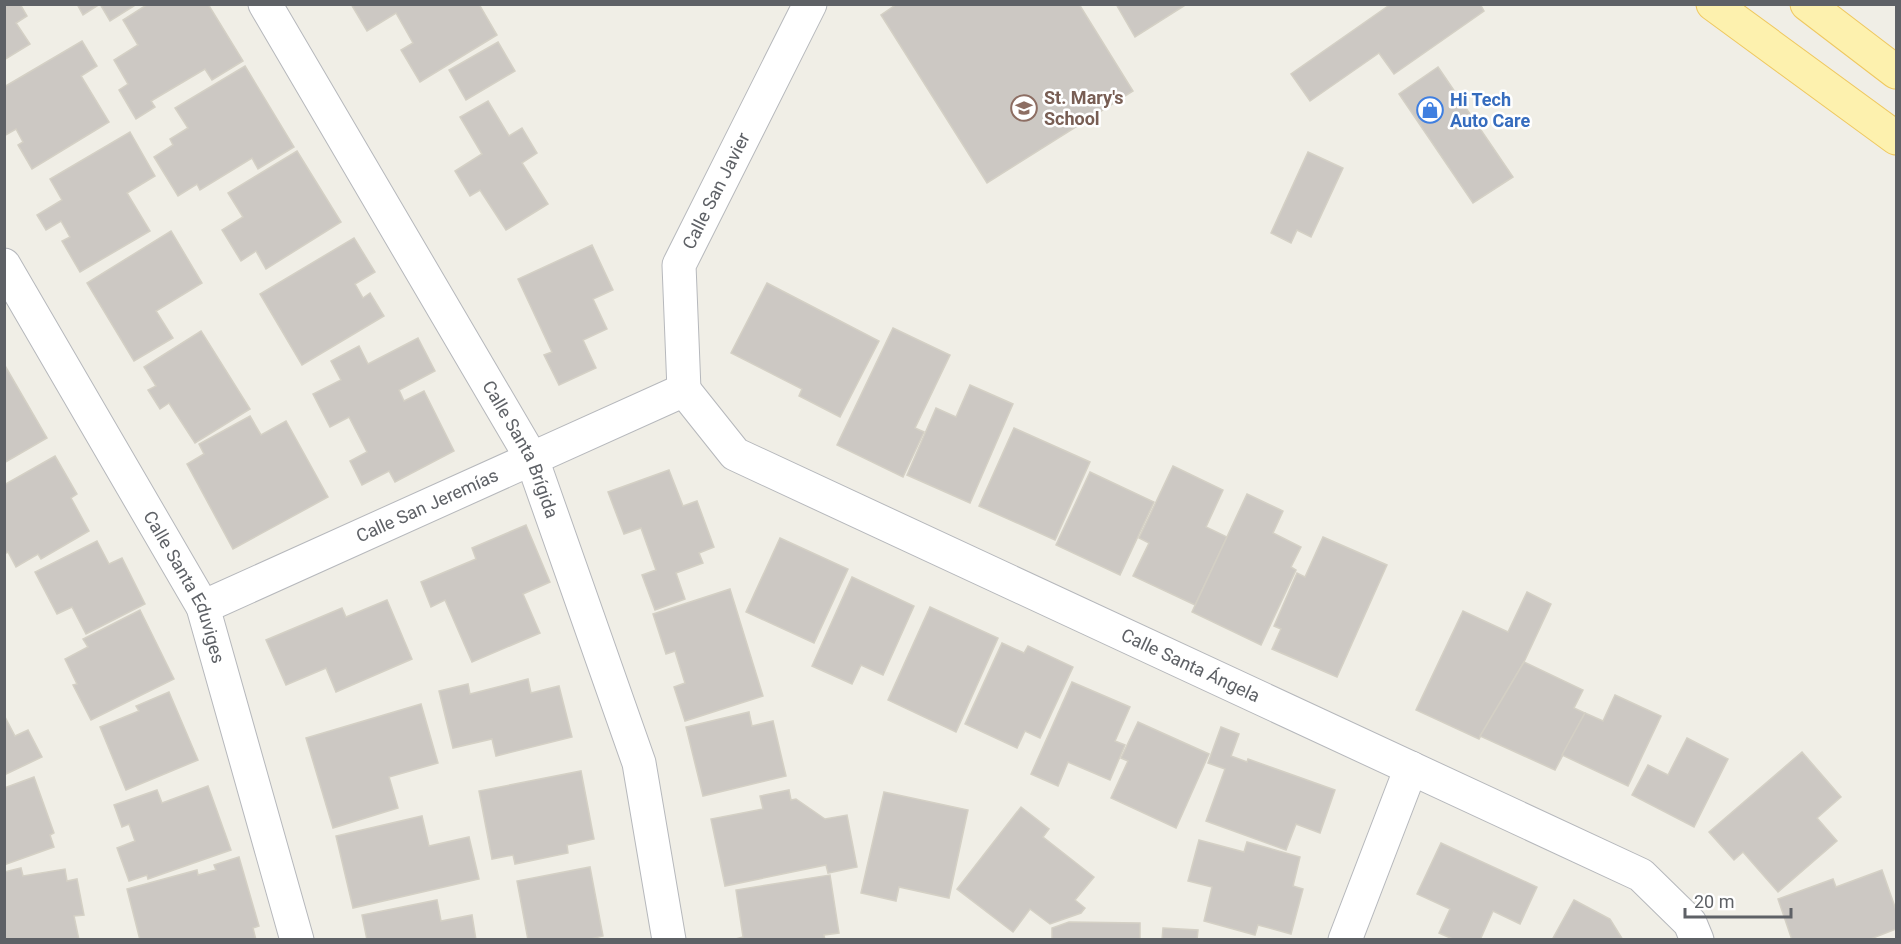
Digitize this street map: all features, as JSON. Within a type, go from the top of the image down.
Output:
[{"type":"main road","points":[[1713,4],[1896,138]]},
{"type":"main road","points":[[1807,4],[1896,72]]},
{"type":"street","name":"Calle Santa Brígida","points":[[265,4],[532,459],[639,763],[669,939]]},
{"type":"street","name":"Calle San Javier","points":[[684,390],[679,265],[810,4]]},
{"type":"street","name":"Calle Santa Eduviges","points":[[5,267],[202,608],[297,939]]},
{"type":"street","name":"Calle San Jeremías","points":[[202,608],[684,390]]},
{"type":"street","name":"Calle Santa Ángela","points":[[684,390],[735,454],[1641,875],[1690,923],[1697,939]]},
{"type":"street","points":[[1345,939],[1411,768]]},
{"type":"building","points":[[4,4],[20,4],[27,16],[16,23],[30,44],[4,60]]},
{"type":"building","points":[[77,4],[100,4],[83,15]]},
{"type":"building","points":[[100,4],[137,4],[110,21]]},
{"type":"building","points":[[148,4],[208,4],[243,61],[212,80],[205,69],[151,101],[155,107],[136,119],[119,90],[128,84],[114,60],[138,45],[123,20]]},
{"type":"building","points":[[351,4],[483,4],[480,6],[497,35],[420,82],[401,50],[413,43],[396,13],[367,31]]},
{"type":"building","points":[[897,4],[1079,4],[1133,91],[987,183],[881,15]]},
{"type":"building","points":[[1116,4],[1187,4],[1135,37]]},
{"type":"building","points":[[1391,4],[1480,4],[1484,11],[1394,74],[1379,53],[1310,101],[1291,74]]},
{"type":"building","points":[[82,41],[97,66],[81,76],[109,122],[32,169],[18,145],[23,142],[16,129],[4,136],[4,87]]},
{"type":"building","points":[[498,42],[515,71],[466,100],[449,70]]},
{"type":"building","points":[[245,66],[294,147],[258,169],[252,158],[200,190],[197,184],[178,196],[154,157],[173,145],[170,139],[188,128],[175,108]]},
{"type":"building","points":[[1438,67],[1513,177],[1473,203],[1399,94]]},
{"type":"building","points":[[488,101],[509,136],[522,128],[537,153],[522,163],[548,204],[506,230],[480,190],[470,196],[455,171],[482,154],[460,117]]},
{"type":"building","points":[[130,132],[155,176],[127,193],[150,231],[80,272],[62,241],[70,237],[61,221],[46,230],[37,215],[62,200],[50,179]]},
{"type":"building","points":[[297,151],[341,222],[266,269],[256,251],[241,261],[222,230],[243,217],[228,193]]},
{"type":"building","points":[[1308,152],[1343,168],[1311,237],[1297,230],[1291,243],[1271,233]]},
{"type":"building","points":[[171,231],[202,283],[156,311],[173,338],[134,361],[87,283]]},
{"type":"building","points":[[354,238],[375,272],[355,284],[363,298],[370,293],[384,316],[302,365],[260,294]]},
{"type":"building","points":[[592,245],[613,290],[593,299],[607,329],[583,340],[596,368],[559,385],[544,355],[552,352],[518,279]]},
{"type":"building","points":[[767,283],[879,341],[840,417],[799,396],[802,389],[731,353]]},
{"type":"building","points":[[893,328],[950,355],[915,428],[924,432],[903,477],[837,445]]},
{"type":"building","points":[[201,331],[250,409],[195,443],[169,403],[160,409],[148,390],[156,386],[144,367]]},
{"type":"building","points":[[418,338],[435,371],[399,390],[404,401],[424,391],[454,451],[395,482],[389,471],[362,485],[350,461],[367,452],[349,417],[330,427],[313,394],[341,380],[331,361],[359,346],[368,364]]},
{"type":"building","points":[[4,364],[47,438],[4,463]]},
{"type":"building","points":[[970,385],[1013,404],[970,503],[907,475],[936,408],[956,417]]},
{"type":"building","points":[[250,416],[261,435],[286,421],[328,497],[233,549],[187,464],[204,454],[199,444]]},
{"type":"building","points":[[1014,428],[1090,462],[1055,540],[979,506]]},
{"type":"building","points":[[55,456],[77,494],[71,498],[89,531],[41,559],[38,554],[16,567],[8,552],[4,554],[4,485]]},
{"type":"building","points":[[1173,466],[1223,490],[1206,527],[1227,537],[1195,605],[1133,576],[1149,543],[1139,538]]},
{"type":"building","points":[[669,470],[683,506],[697,501],[714,547],[699,553],[703,563],[676,573],[685,599],[655,610],[642,575],[656,570],[641,528],[624,534],[608,492]]},
{"type":"building","points":[[1090,472],[1154,502],[1120,575],[1056,545]]},
{"type":"building","points":[[1247,494],[1283,511],[1273,533],[1301,547],[1291,567],[1296,570],[1261,645],[1192,612]]},
{"type":"building","points":[[526,525],[550,582],[523,594],[540,633],[472,662],[445,600],[431,607],[421,582],[476,559],[472,548]]},
{"type":"building","points":[[1323,537],[1387,565],[1337,677],[1272,649],[1281,629],[1274,626],[1297,573],[1305,577]]},
{"type":"building","points":[[780,538],[848,569],[814,643],[746,612]]},
{"type":"building","points":[[97,541],[109,564],[122,558],[145,604],[86,634],[72,607],[57,614],[35,572]]},
{"type":"building","points":[[852,577],[914,606],[883,675],[861,665],[852,684],[812,666]]},
{"type":"building","points":[[730,589],[763,696],[685,721],[674,687],[685,683],[675,651],[666,654],[653,614]]},
{"type":"building","points":[[1527,592],[1551,604],[1524,662],[1479,739],[1416,710],[1463,611],[1508,632]]},
{"type":"building","points":[[387,600],[412,659],[336,692],[326,668],[286,685],[266,640],[342,608],[346,617]]},
{"type":"building","points":[[930,607],[998,638],[956,732],[888,700]]},
{"type":"building","points":[[140,610],[174,679],[91,720],[73,685],[77,684],[65,659],[88,647],[83,639]]},
{"type":"building","points":[[1002,643],[1024,653],[1028,646],[1073,667],[1040,738],[1025,731],[1017,748],[965,724]]},
{"type":"building","points":[[1524,662],[1583,690],[1574,708],[1585,713],[1555,770],[1480,736]]},
{"type":"building","points":[[528,679],[531,693],[559,686],[572,737],[496,756],[492,739],[453,748],[439,691],[468,684],[470,694]]},
{"type":"building","points":[[1072,682],[1130,707],[1115,741],[1125,745],[1110,780],[1068,762],[1058,786],[1031,774]]},
{"type":"building","points":[[169,692],[198,760],[126,790],[100,727],[139,711],[136,706]]},
{"type":"building","points":[[1615,695],[1661,716],[1628,786],[1562,755],[1585,713],[1603,721]]},
{"type":"building","points":[[421,704],[438,763],[389,777],[398,808],[333,828],[306,738]]},
{"type":"building","points":[[749,712],[752,726],[773,721],[786,776],[703,796],[686,727]]},
{"type":"building","points":[[4,715],[15,736],[28,730],[42,757],[4,775]]},
{"type":"building","points":[[1138,722],[1209,754],[1176,828],[1111,798],[1128,761],[1121,758]]},
{"type":"building","points":[[1221,727],[1239,734],[1231,756],[1247,762],[1248,759],[1335,790],[1320,833],[1296,824],[1286,850],[1206,821],[1225,769],[1208,763]]},
{"type":"building","points":[[1687,738],[1728,759],[1694,827],[1632,795],[1648,765],[1668,775]]},
{"type":"building","points":[[1802,752],[1841,797],[1817,818],[1837,841],[1778,892],[1743,852],[1734,860],[1709,832]]},
{"type":"building","points":[[581,771],[594,839],[567,845],[568,853],[515,864],[513,855],[492,859],[479,791]]},
{"type":"building","points":[[34,777],[54,833],[50,835],[54,847],[4,865],[4,788]]},
{"type":"building","points":[[208,786],[231,850],[148,879],[147,875],[129,881],[117,848],[135,841],[129,824],[122,827],[114,805],[157,790],[162,803]]},
{"type":"building","points":[[789,790],[791,800],[796,799],[825,819],[847,815],[857,867],[828,873],[826,865],[725,886],[711,819],[763,809],[760,796]]},
{"type":"building","points":[[884,792],[968,810],[949,898],[899,887],[896,901],[861,893]]},
{"type":"building","points":[[1021,807],[1049,829],[1043,837],[1094,877],[1075,900],[1085,908],[1081,913],[1050,924],[1030,909],[1013,932],[957,889]]},
{"type":"building","points":[[422,816],[429,846],[469,837],[479,879],[353,908],[336,836]]},
{"type":"building","points":[[1199,840],[1244,852],[1247,842],[1300,857],[1293,886],[1303,889],[1291,934],[1258,925],[1255,935],[1204,921],[1212,887],[1188,881]]},
{"type":"building","points":[[1441,843],[1537,887],[1520,924],[1493,911],[1480,940],[1455,940],[1439,933],[1450,909],[1417,894]]},
{"type":"building","points":[[239,857],[259,926],[253,928],[256,940],[140,940],[127,889],[197,870],[198,875],[216,870],[214,865]]},
{"type":"building","points":[[590,867],[603,936],[586,940],[528,940],[517,881]]},
{"type":"building","points":[[21,868],[23,876],[65,869],[67,881],[77,879],[84,915],[74,916],[79,940],[4,940],[4,872]]},
{"type":"building","points":[[1882,870],[1896,910],[1896,929],[1868,940],[1792,940],[1778,899],[1833,879],[1836,887]]},
{"type":"building","points":[[830,875],[839,933],[824,935],[825,940],[732,940],[743,937],[736,890]]},
{"type":"building","points":[[437,900],[441,921],[472,915],[476,940],[367,940],[362,915]]},
{"type":"building","points":[[1574,900],[1610,919],[1623,940],[1552,940]]},
{"type":"building","points":[[1069,922],[1140,923],[1140,940],[1052,940],[1052,928]]},
{"type":"building","points":[[1163,928],[1198,930],[1197,940],[1162,940]]},
{"type":"place","name":"St. Mary's School","points":[[1024,108]]},
{"type":"place","name":"Hi Tech Auto Care","points":[[1430,110]]}]
